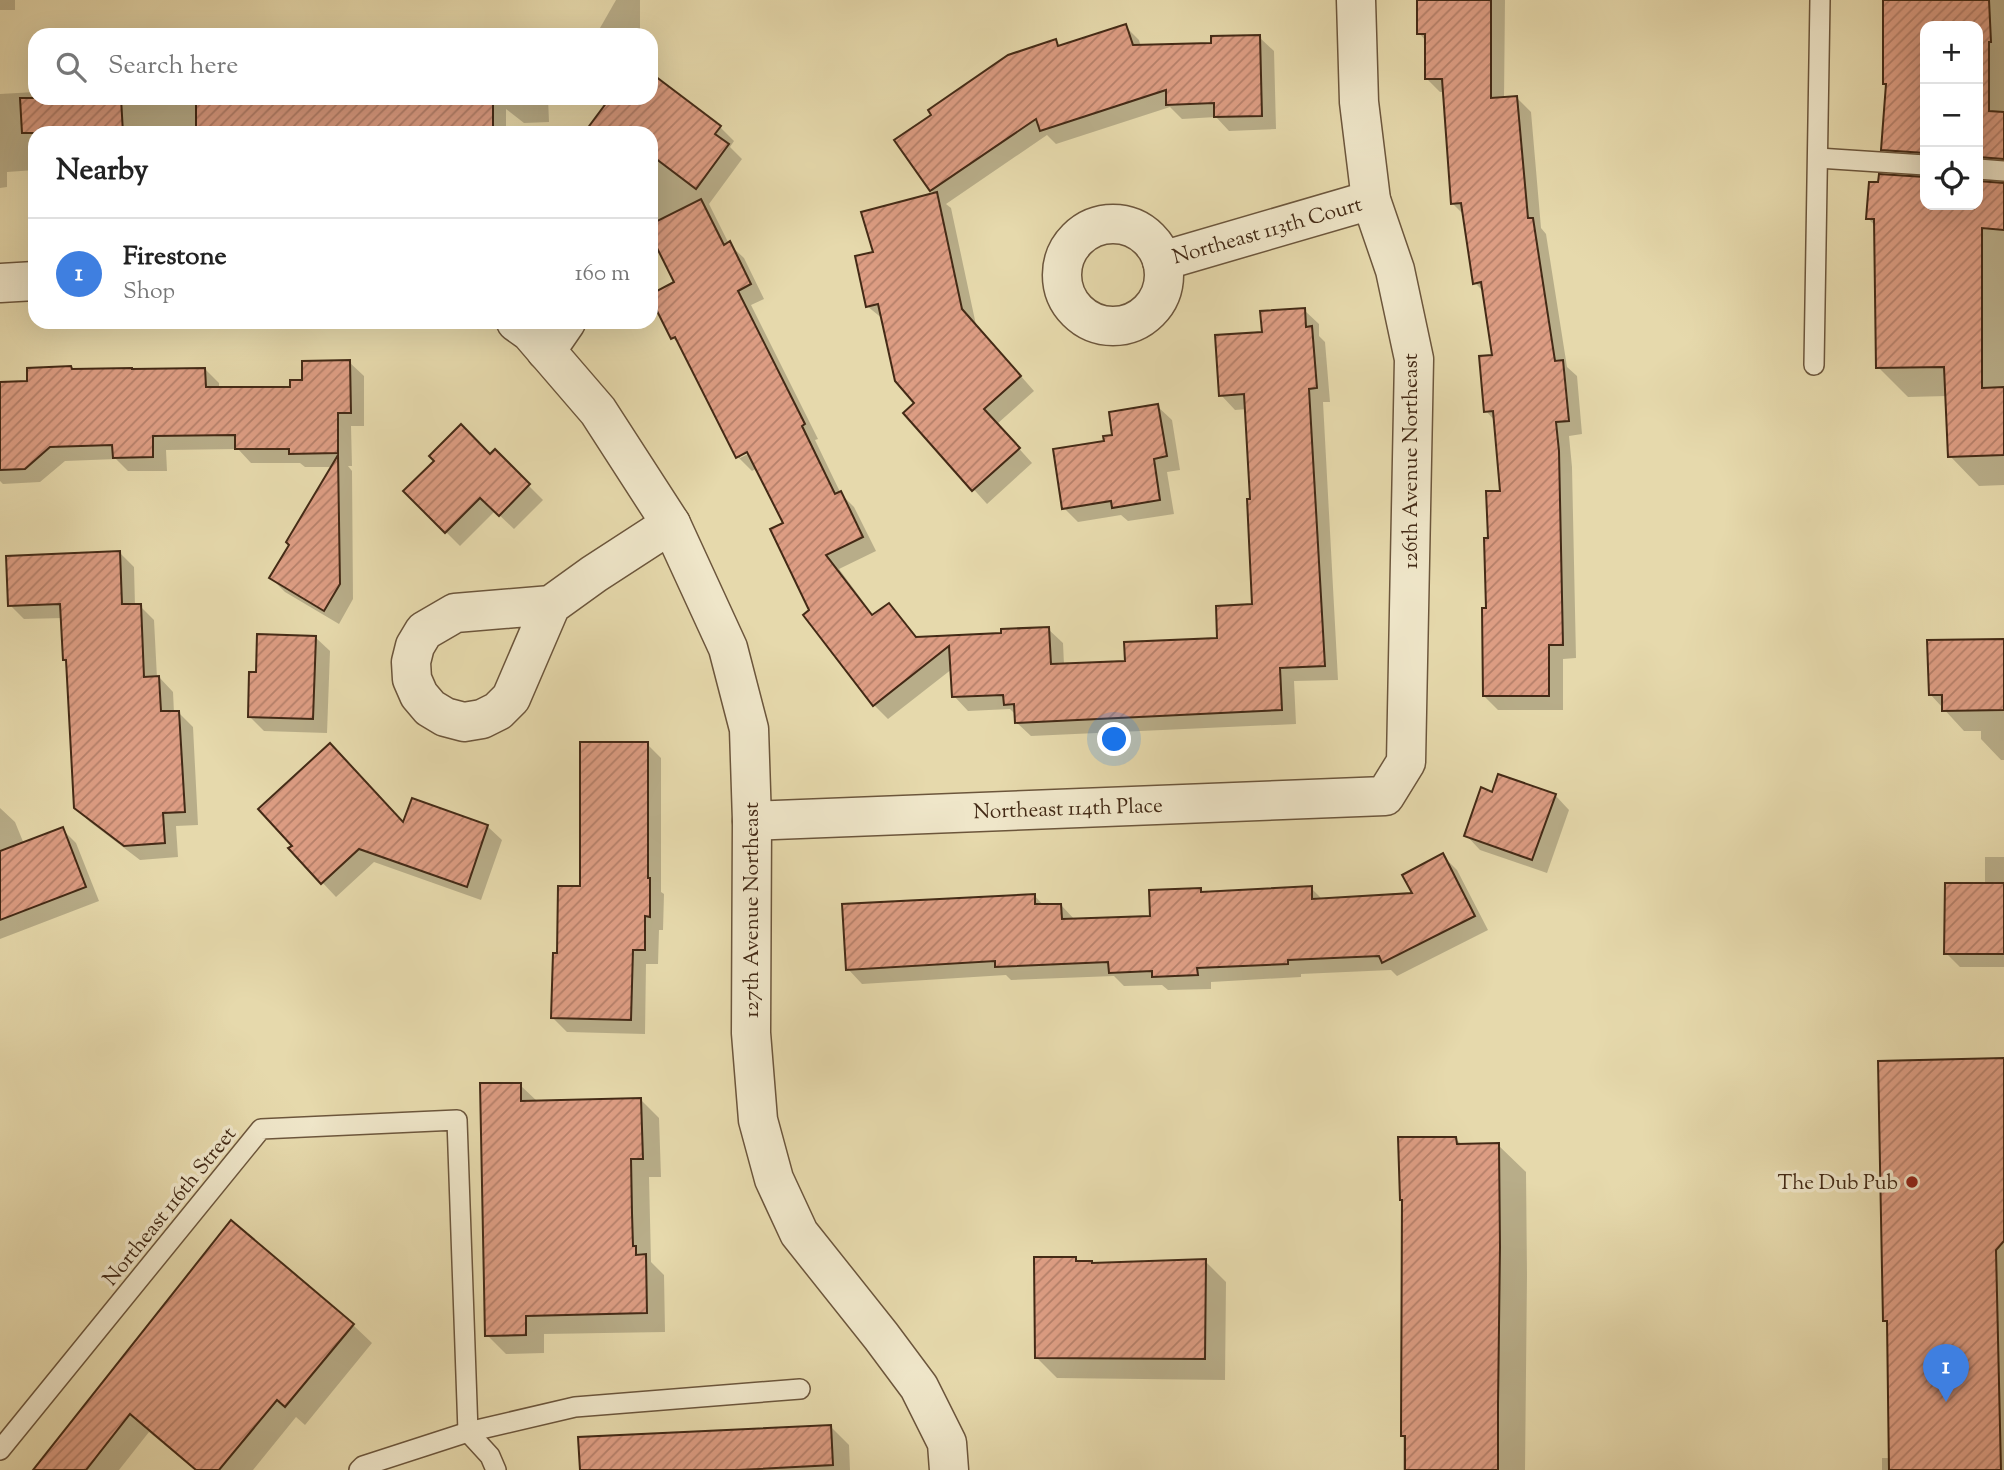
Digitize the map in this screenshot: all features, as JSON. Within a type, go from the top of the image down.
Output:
[{"type":"street","name":"126th Avenue Northeast","points":[[1356,0],[1359,102],[1371,200],[1395,270],[1414,359],[1406,762],[1385,796]]},
{"type":"street","name":"Northeast 113th Court","points":[[1162,261],[1371,200]]},
{"type":"street","points":[[0,283],[28,281]]},
{"type":"street","name":"127th Avenue Northeast","points":[[539,332],[598,411],[671,524],[728,648],[749,729],[752,821],[751,1033],[758,1120],[774,1180],[799,1233],[919,1387],[947,1443],[949,1470]]},
{"type":"street","points":[[551,606],[594,574],[671,524]]},
{"type":"street","name":"Northeast 114th Place","points":[[752,821],[1385,796]]},
{"type":"lane","points":[[1814,365],[1820,0]]},
{"type":"lane","points":[[1818,158],[1920,165]]},
{"type":"lane","points":[[1983,169],[2004,171]]},
{"type":"lane","name":"Northeast 116th Street","points":[[0,1450],[261,1129],[457,1120],[468,1432]]},
{"type":"lane","points":[[359,1470],[363,1466],[468,1432],[575,1407],[800,1389]]},
{"type":"lane","points":[[468,1432],[490,1456],[496,1470]]},
{"type":"building","points":[[1417,0],[1491,0],[1491,98],[1517,96],[1528,218],[1533,218],[1555,361],[1563,360],[1569,421],[1556,422],[1563,645],[1549,645],[1549,696],[1483,696],[1482,608],[1486,608],[1484,538],[1488,538],[1486,491],[1500,491],[1493,411],[1484,412],[1479,356],[1492,355],[1481,282],[1473,284],[1461,203],[1451,204],[1442,79],[1425,79],[1425,34],[1417,34]]},
{"type":"building","points":[[1883,0],[1989,0],[1989,111],[2004,112],[2004,159],[1983,157],[1983,21],[1920,21],[1920,153],[1881,150],[1886,84],[1883,84]]},
{"type":"building","points":[[1126,24],[1133,45],[1211,43],[1211,36],[1260,35],[1262,116],[1214,117],[1214,103],[1166,105],[1166,90],[1040,131],[1036,119],[930,191],[894,140],[931,115],[928,110],[1008,55],[1056,39],[1058,46]]},
{"type":"building","points":[[658,78],[721,126],[715,134],[729,144],[696,189],[658,160],[658,126],[589,126],[605,105],[658,105]]},
{"type":"building","points":[[20,98],[28,98],[28,105],[121,105],[123,126],[28,126],[28,133],[22,133]]},
{"type":"building","points":[[196,105],[493,105],[493,126],[196,126]]},
{"type":"building","points":[[1879,174],[1920,177],[1920,210],[1983,210],[1983,181],[2004,183],[2004,230],[1982,228],[1982,388],[2004,387],[2004,455],[1948,457],[1944,367],[1876,368],[1874,219],[1866,219],[1869,182],[1878,182]]},
{"type":"building","points":[[937,192],[962,309],[1021,376],[984,409],[1020,448],[972,491],[903,413],[914,403],[895,381],[878,304],[866,307],[855,256],[873,252],[861,212]]},
{"type":"building","points":[[701,199],[724,245],[730,241],[751,284],[738,291],[805,424],[802,426],[835,494],[841,491],[863,537],[826,555],[872,615],[889,603],[916,637],[1001,633],[1001,629],[1049,627],[1051,664],[1125,661],[1124,642],[1217,638],[1216,606],[1252,604],[1244,394],[1219,396],[1215,335],[1262,332],[1260,311],[1305,308],[1306,327],[1312,326],[1317,388],[1309,389],[1325,666],[1280,668],[1282,710],[1015,723],[1014,704],[1004,705],[1003,695],[952,697],[949,646],[873,706],[803,615],[809,610],[770,529],[783,523],[747,452],[736,458],[675,337],[671,339],[658,313],[658,290],[674,282],[658,250],[658,220]]},
{"type":"building","points":[[350,360],[351,413],[338,413],[338,453],[289,454],[289,449],[235,449],[235,435],[153,436],[153,457],[113,458],[112,445],[50,447],[25,469],[0,470],[0,382],[27,381],[27,368],[205,368],[206,387],[290,387],[290,380],[302,380],[302,361]]},
{"type":"building","points":[[1158,404],[1167,456],[1154,459],[1160,500],[1112,508],[1111,501],[1062,509],[1053,449],[1104,441],[1103,436],[1112,435],[1109,412]]},
{"type":"building","points":[[461,424],[490,454],[495,449],[530,484],[499,516],[480,498],[445,533],[403,491],[434,461],[429,456]]},
{"type":"building","points":[[338,455],[340,584],[324,611],[269,578],[289,545],[286,542]]},
{"type":"building","points":[[120,551],[122,604],[141,604],[144,677],[159,676],[161,711],[179,711],[185,812],[163,813],[165,843],[124,846],[74,808],[66,660],[63,660],[60,604],[8,606],[6,556]]},
{"type":"building","points":[[257,634],[316,636],[313,719],[248,717],[249,672],[256,672]]},
{"type":"building","points":[[2004,639],[2004,710],[1942,711],[1942,695],[1929,695],[1927,640]]},
{"type":"building","points":[[580,742],[648,742],[650,917],[645,916],[645,950],[633,950],[631,1020],[551,1018],[553,953],[557,953],[558,886],[580,886]]},
{"type":"building","points":[[330,743],[403,822],[412,798],[488,825],[467,887],[359,849],[321,884],[288,848],[292,846],[258,809]]},
{"type":"building","points":[[1498,774],[1556,794],[1532,860],[1464,836],[1481,787],[1492,792]]},
{"type":"building","points":[[63,827],[86,887],[0,920],[0,851]]},
{"type":"building","points":[[1443,853],[1475,916],[1382,963],[1379,956],[1288,960],[1288,964],[1197,968],[1198,975],[1152,977],[1152,971],[1109,973],[1108,962],[995,967],[995,961],[846,970],[842,904],[1035,894],[1035,904],[1061,904],[1062,919],[1150,916],[1149,890],[1201,888],[1201,892],[1312,886],[1312,899],[1412,893],[1402,875]]},
{"type":"building","points":[[1945,883],[2004,883],[2004,954],[1944,954]]},
{"type":"building","points":[[2004,1058],[2004,1241],[1996,1250],[2001,1470],[1889,1470],[1878,1061]]},
{"type":"building","points":[[480,1083],[521,1083],[521,1101],[641,1098],[643,1159],[631,1159],[632,1213],[633,1246],[636,1246],[636,1255],[646,1254],[647,1313],[526,1316],[526,1335],[485,1336]]},
{"type":"building","points":[[1398,1137],[1456,1137],[1457,1144],[1499,1143],[1498,1470],[1405,1470],[1405,1436],[1401,1436],[1402,1200]]},
{"type":"building","points":[[231,1220],[354,1324],[285,1407],[277,1400],[219,1470],[196,1470],[130,1414],[86,1470],[33,1470]]},
{"type":"building","points":[[1034,1257],[1076,1257],[1076,1261],[1092,1263],[1206,1259],[1205,1359],[1035,1358]]},
{"type":"building","points":[[831,1425],[833,1465],[738,1470],[580,1470],[578,1437]]},
{"type":"place","name":"The Dub Pub","points":[[1912,1182]]},
{"type":"place","name":"Firestone","points":[[1946,1402]]}]
